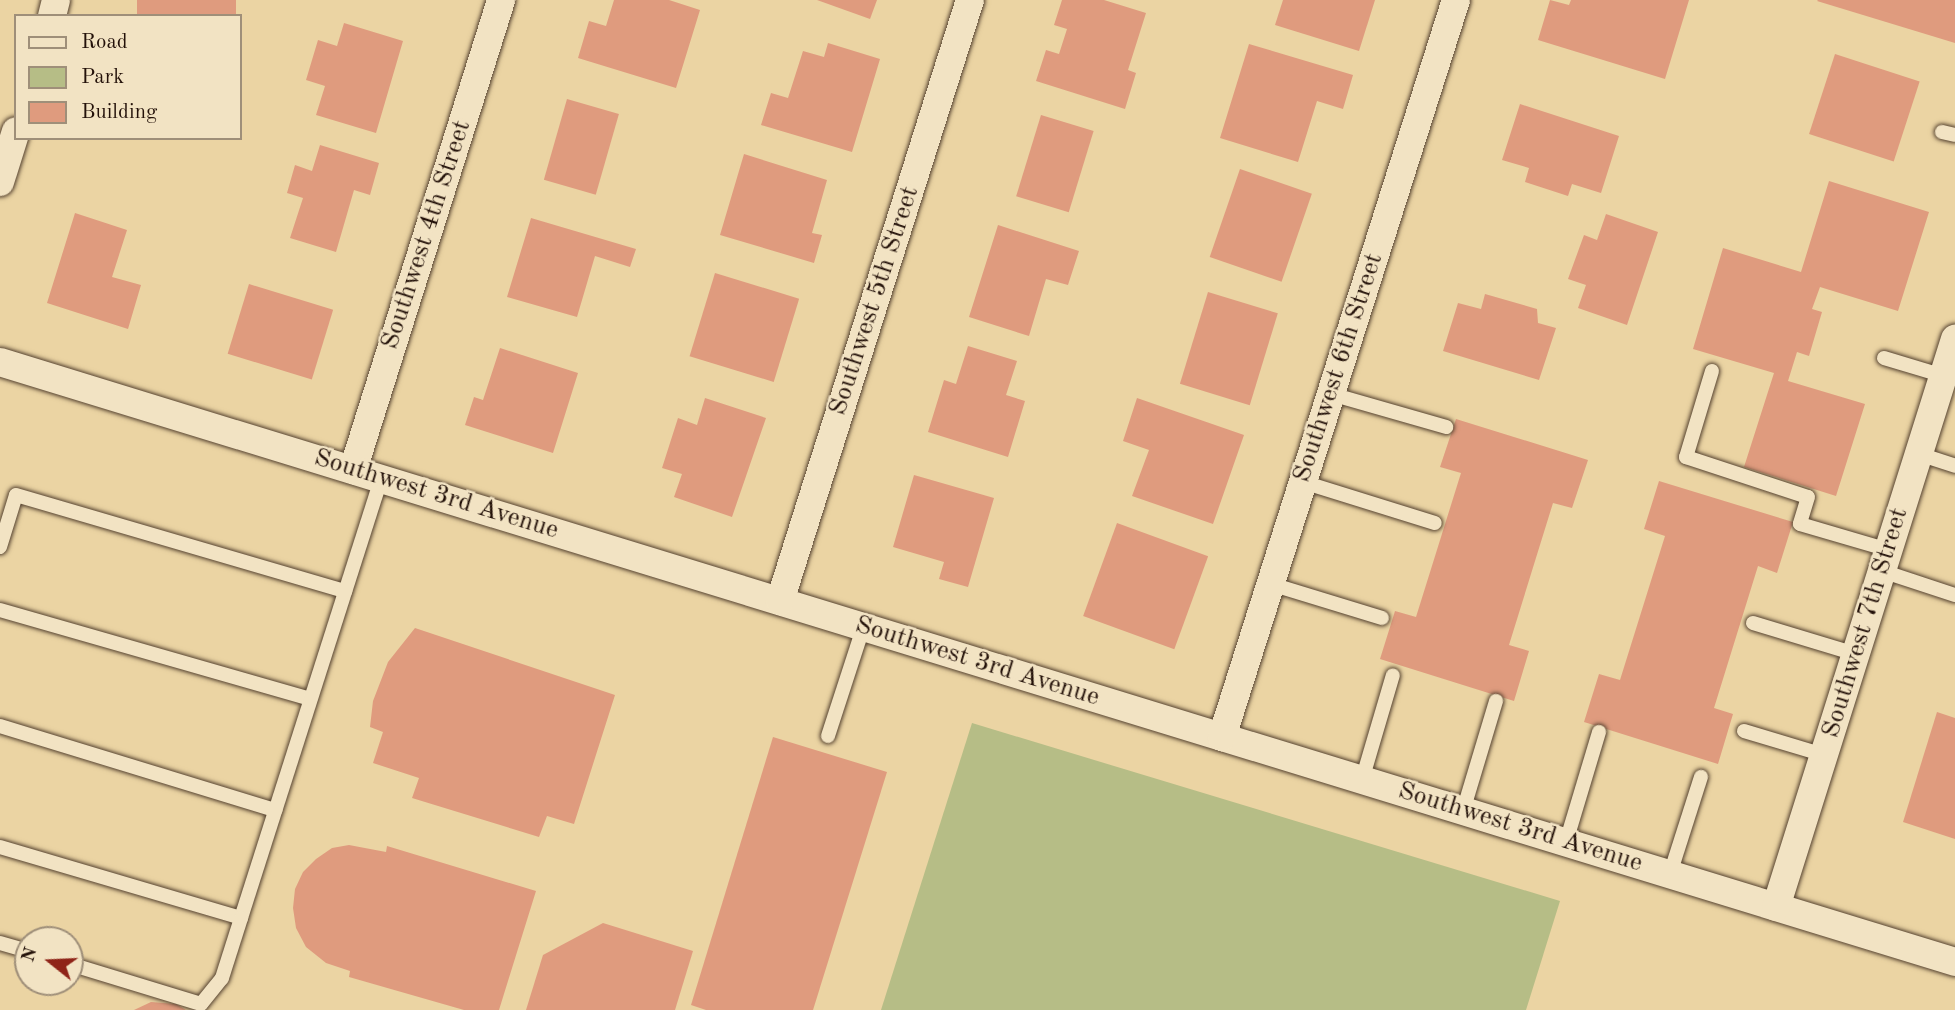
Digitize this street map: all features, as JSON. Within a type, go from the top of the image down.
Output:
[{"type":"street","name":"Southwest 4th Street","points":[[353,470],[501,0]]},
{"type":"street","name":"Southwest 5th Street","points":[[780,601],[970,0]]},
{"type":"street","name":"Southwest 6th Street","points":[[1222,737],[1457,0]]},
{"type":"street","points":[[0,182],[14,137]]},
{"type":"street","name":"Southwest 7th Street","points":[[1776,907],[1955,339]]},
{"type":"street","name":"Southwest 3rd Avenue","points":[[0,362],[1955,962]]},
{"type":"lane","points":[[1884,358],[1944,376]]},
{"type":"lane","points":[[1712,372],[1686,457],[1808,497],[1800,524],[1955,595]]},
{"type":"lane","points":[[1331,394],[1446,427]]},
{"type":"lane","points":[[1919,454],[1955,467]]},
{"type":"lane","points":[[84,968],[201,1004],[222,978],[381,478]]},
{"type":"lane","points":[[1303,482],[1436,523]]},
{"type":"lane","points":[[0,547],[16,495],[345,591]]},
{"type":"lane","points":[[1271,584],[1382,618]]},
{"type":"lane","points":[[0,610],[310,699]]},
{"type":"lane","points":[[1753,623],[1856,654]]},
{"type":"lane","points":[[828,736],[863,628]]},
{"type":"lane","points":[[1362,780],[1393,675]]},
{"type":"lane","points":[[1463,811],[1496,701]]},
{"type":"lane","points":[[0,726],[275,810]]},
{"type":"lane","points":[[1744,731],[1824,755]]},
{"type":"lane","points":[[1566,842],[1600,732]]},
{"type":"lane","points":[[1670,874],[1701,777]]},
{"type":"lane","points":[[0,847],[241,918]]},
{"type":"green space","points":[[972,723],[1560,901],[1526,1010],[881,1010]]},
{"type":"building","points":[[137,0],[236,0],[236,14],[137,14]]},
{"type":"building","points":[[614,0],[669,0],[700,10],[676,88],[578,58],[589,21],[606,26]]},
{"type":"building","points":[[817,0],[877,0],[870,19]]},
{"type":"building","points":[[1062,0],[1104,0],[1146,13],[1128,70],[1136,73],[1125,109],[1036,81],[1046,50],[1059,54],[1067,29],[1054,25]]},
{"type":"building","points":[[1283,0],[1375,0],[1359,51],[1275,25]]},
{"type":"building","points":[[1550,0],[1569,5],[1571,0],[1689,0],[1665,79],[1538,40]]},
{"type":"building","points":[[1955,0],[1955,43],[1817,1]]},
{"type":"building","points":[[344,23],[403,41],[376,133],[316,115],[325,86],[306,80],[318,40],[337,46]]},
{"type":"building","points":[[828,43],[880,59],[852,152],[761,125],[771,93],[788,98],[803,51],[824,57]]},
{"type":"building","points":[[1249,44],[1353,75],[1343,109],[1317,101],[1298,162],[1220,138]]},
{"type":"building","points":[[1835,54],[1920,82],[1894,161],[1809,134]]},
{"type":"building","points":[[567,99],[619,114],[596,195],[544,180]]},
{"type":"building","points":[[1520,104],[1619,136],[1601,193],[1572,184],[1568,196],[1525,182],[1529,168],[1502,160]]},
{"type":"building","points":[[1041,115],[1094,131],[1069,212],[1016,196]]},
{"type":"building","points":[[320,145],[379,163],[370,195],[354,190],[336,252],[290,238],[303,198],[287,193],[295,165],[312,171]]},
{"type":"building","points":[[744,154],[827,180],[812,233],[822,235],[814,263],[720,235]]},
{"type":"building","points":[[1240,169],[1312,194],[1282,282],[1210,257]]},
{"type":"building","points":[[1829,181],[1929,212],[1898,311],[1820,287],[1812,309],[1822,312],[1809,356],[1797,352],[1788,381],[1865,404],[1836,496],[1744,467],[1774,373],[1693,349],[1723,248],[1801,272]]},
{"type":"building","points":[[75,213],[127,230],[112,277],[141,285],[128,329],[47,303]]},
{"type":"building","points":[[1606,214],[1658,232],[1627,325],[1578,308],[1586,285],[1568,279],[1584,235],[1597,240]]},
{"type":"building","points":[[531,218],[636,249],[630,267],[595,256],[577,317],[507,297]]},
{"type":"building","points":[[998,225],[1079,251],[1068,285],[1046,279],[1029,336],[969,317]]},
{"type":"building","points":[[715,273],[799,299],[774,382],[690,356]]},
{"type":"building","points":[[249,284],[333,310],[312,380],[228,354]]},
{"type":"building","points":[[1208,292],[1278,313],[1250,405],[1180,384]]},
{"type":"building","points":[[1485,294],[1537,309],[1538,323],[1556,328],[1539,380],[1443,351],[1458,303],[1481,309]]},
{"type":"building","points":[[968,346],[1017,361],[1006,395],[1025,401],[1008,457],[928,432],[944,380],[956,384]]},
{"type":"building","points":[[500,348],[578,373],[553,453],[465,425],[474,397],[483,400]]},
{"type":"building","points":[[705,398],[766,418],[732,517],[674,497],[682,474],[662,468],[678,418],[697,425]]},
{"type":"building","points":[[1137,398],[1244,435],[1213,524],[1132,496],[1149,450],[1123,441]]},
{"type":"building","points":[[1456,419],[1588,460],[1572,508],[1553,503],[1509,645],[1529,651],[1514,701],[1380,659],[1395,611],[1416,617],[1461,473],[1440,467]]},
{"type":"building","points":[[914,475],[994,498],[968,587],[939,579],[944,562],[893,547]]},
{"type":"building","points":[[1659,481],[1793,522],[1777,573],[1758,566],[1714,708],[1733,714],[1718,764],[1584,722],[1599,674],[1620,680],[1665,536],[1644,529]]},
{"type":"building","points":[[1117,523],[1208,556],[1174,649],[1083,616]]},
{"type":"building","points":[[415,628],[615,695],[574,824],[547,816],[539,837],[412,798],[419,778],[373,763],[383,732],[370,727],[373,701],[388,662]]},
{"type":"building","points":[[1937,712],[1955,718],[1955,839],[1903,822]]},
{"type":"building","points":[[773,737],[887,772],[813,1010],[706,1010],[691,1005]]},
{"type":"building","points":[[349,845],[386,852],[387,846],[536,891],[499,1010],[464,1010],[349,977],[350,971],[326,963],[306,947],[296,928],[293,908],[295,889],[303,872],[316,859],[332,848]]},
{"type":"building","points":[[603,923],[693,951],[675,1010],[526,1010],[543,955]]},
{"type":"building","points":[[151,1002],[176,1004],[186,1010],[134,1010]]}]
